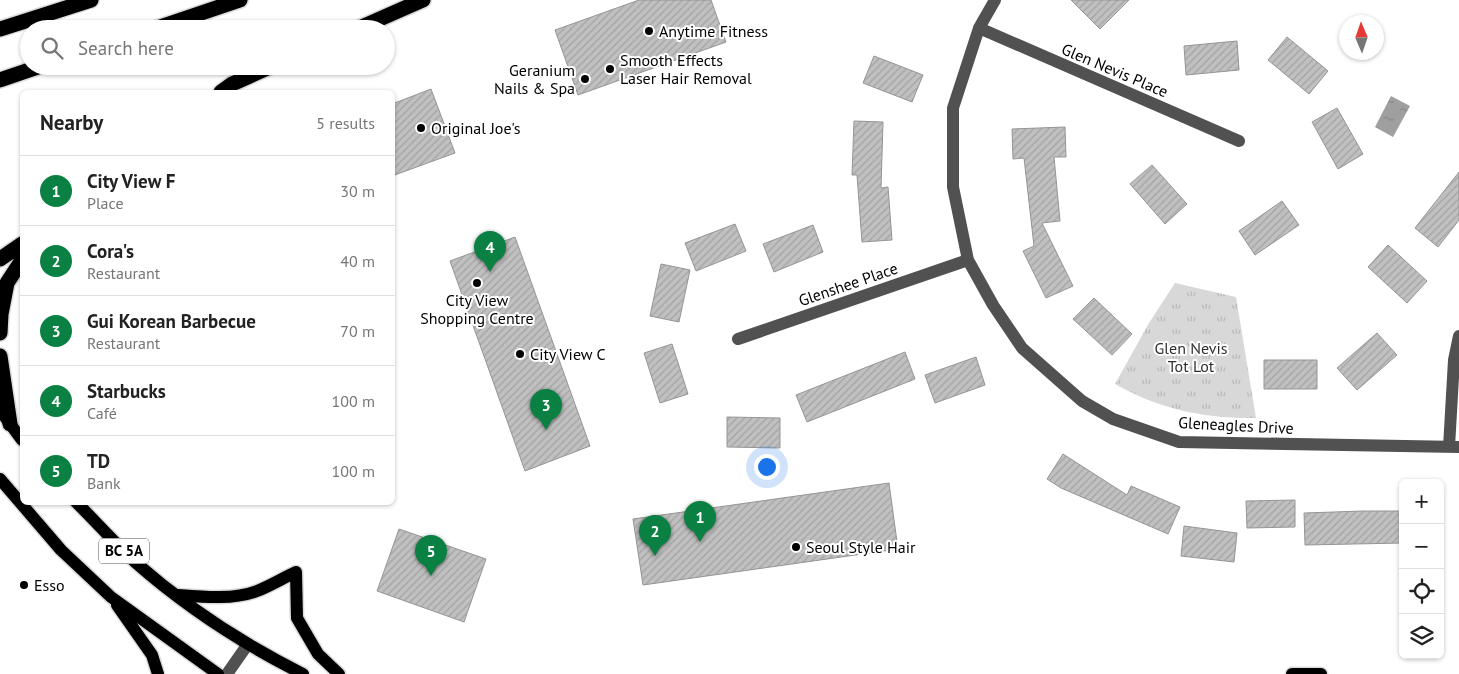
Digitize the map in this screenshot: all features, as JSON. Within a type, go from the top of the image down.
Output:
[{"type":"highway","points":[[28,20],[91,0]]},
{"type":"highway","points":[[181,20],[240,0]]},
{"type":"highway","points":[[377,20],[423,0]]},
{"type":"highway","points":[[0,29],[20,23]]},
{"type":"highway","points":[[0,80],[20,73]]},
{"type":"highway","points":[[224,90],[252,75]]},
{"type":"highway","points":[[0,259],[20,245]]},
{"type":"highway","points":[[0,333],[1,314],[7,283],[20,263]]},
{"type":"highway","points":[[0,356],[10,424]]},
{"type":"main road","points":[[0,410],[20,437]]},
{"type":"main road","name":"BC 5A","points":[[0,480],[20,503]]},
{"type":"main road","name":"BC 5A","points":[[22,505],[62,550],[111,597],[218,674]]},
{"type":"main road","name":"BC 5A","points":[[79,505],[135,562],[176,594],[248,644],[303,674]]},
{"type":"main road","points":[[176,594],[204,597],[234,596],[256,591],[296,572],[297,618],[318,654],[339,674]]},
{"type":"main road","points":[[111,597],[152,655],[158,674]]},
{"type":"main road","points":[[1292,674],[1321,674]]},
{"type":"street","name":"Gleneagles Drive","points":[[995,0],[979,28],[953,108],[953,187],[968,260],[992,305],[1022,348],[1082,401],[1113,419],[1179,442],[1454,447]]},
{"type":"street","name":"Glen Nevis Place","points":[[979,28],[1239,141]]},
{"type":"street","name":"Glenshee Place","points":[[738,339],[968,260]]},
{"type":"street","points":[[1454,447],[1454,360],[1459,336]]},
{"type":"street","points":[[227,674],[248,644]]},
{"type":"green space","name":"Glen Nevis Tot Lot","points":[[1175,283],[1236,297],[1256,418],[1219,417],[1183,411],[1148,400],[1115,384],[1149,323]]},
{"type":"water","points":[[1391,96],[1410,106],[1393,137],[1375,127]]},
{"type":"building","points":[[639,0],[711,0],[726,42],[578,95],[555,30]]},
{"type":"building","points":[[1071,0],[1129,0],[1100,29]]},
{"type":"building","points":[[1287,37],[1328,71],[1309,94],[1268,60]]},
{"type":"building","points":[[1237,41],[1239,70],[1186,75],[1184,46]]},
{"type":"building","points":[[874,56],[923,75],[912,102],[863,83]]},
{"type":"building","points":[[431,89],[455,153],[395,175],[395,103]]},
{"type":"building","points":[[1337,108],[1363,154],[1338,169],[1312,122]]},
{"type":"building","points":[[854,121],[883,122],[881,188],[888,187],[892,240],[862,242],[857,175],[852,175]]},
{"type":"building","points":[[1065,127],[1066,157],[1054,157],[1060,221],[1042,223],[1073,286],[1046,298],[1023,251],[1034,246],[1024,158],[1013,159],[1012,129]]},
{"type":"building","points":[[1152,165],[1187,204],[1165,224],[1130,184]]},
{"type":"building","points":[[1459,172],[1459,220],[1438,247],[1415,228]]},
{"type":"building","points":[[1282,201],[1299,225],[1255,255],[1239,231]]},
{"type":"building","points":[[735,224],[746,251],[696,271],[685,243]]},
{"type":"building","points":[[813,225],[823,252],[774,272],[763,244]]},
{"type":"building","name":"City View C","points":[[515,237],[590,446],[525,471],[450,261]]},
{"type":"building","points":[[1388,245],[1427,281],[1407,303],[1368,267]]},
{"type":"building","points":[[661,264],[690,270],[679,322],[650,316]]},
{"type":"building","points":[[1094,298],[1132,334],[1112,355],[1073,319]]},
{"type":"building","points":[[1377,333],[1397,355],[1357,390],[1337,368]]},
{"type":"building","points":[[672,344],[688,394],[660,403],[644,353]]},
{"type":"building","points":[[905,352],[915,379],[807,422],[796,395]]},
{"type":"building","points":[[976,357],[985,385],[935,403],[925,375]]},
{"type":"building","points":[[1264,360],[1317,360],[1317,389],[1264,389]]},
{"type":"building","points":[[727,417],[780,418],[780,448],[727,447]]},
{"type":"building","points":[[1063,454],[1127,495],[1131,486],[1180,507],[1168,534],[1061,488],[1047,479]]},
{"type":"building","points":[[889,483],[898,549],[643,585],[633,519]]},
{"type":"building","points":[[1295,500],[1295,527],[1247,528],[1246,501]]},
{"type":"building","points":[[1399,511],[1399,543],[1305,545],[1304,513]]},
{"type":"building","points":[[1184,526],[1237,533],[1234,562],[1181,556]]},
{"type":"building","points":[[399,529],[486,559],[464,622],[377,591]]},
{"type":"place","name":"Anytime Fitness","points":[[649,31]]},
{"type":"place","name":"Smooth Effects Laser Hair Removal","points":[[610,69]]},
{"type":"place","name":"Geranium Nails & Spa","points":[[585,79]]},
{"type":"place","name":"Original Joe's","points":[[421,128]]},
{"type":"place","name":"Starbucks","points":[[490,272]]},
{"type":"place","name":"City View Shopping Centre","points":[[477,283]]},
{"type":"place","name":"City View C","points":[[520,354]]},
{"type":"place","name":"Gui Korean Barbecue","points":[[546,430]]},
{"type":"place","name":"City View F","points":[[700,542]]},
{"type":"place","name":"Seoul Style Hair","points":[[796,547]]},
{"type":"place","name":"Cora's","points":[[655,556]]},
{"type":"place","name":"TD","points":[[431,576]]},
{"type":"place","name":"Esso","points":[[24,585]]}]
